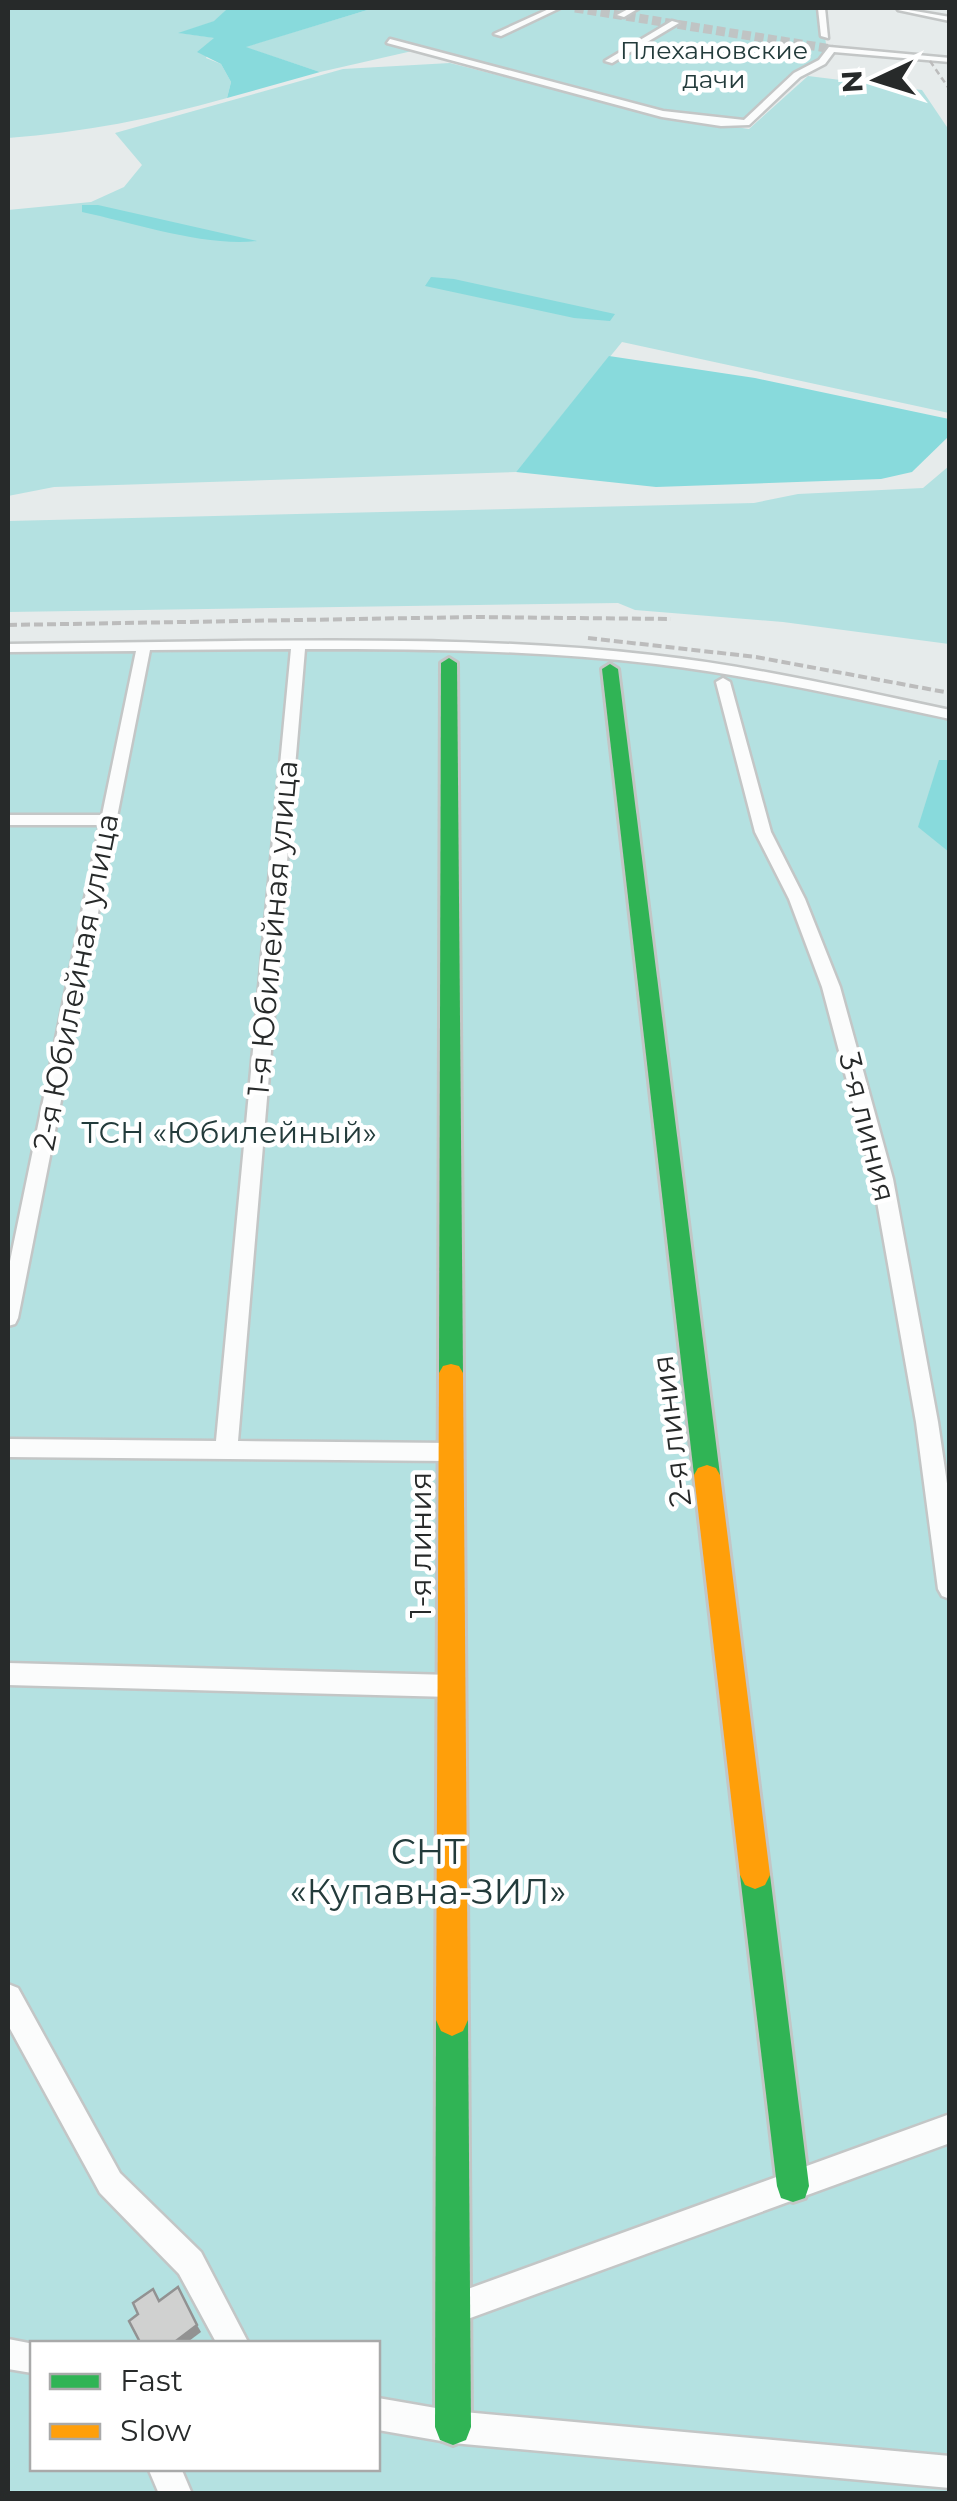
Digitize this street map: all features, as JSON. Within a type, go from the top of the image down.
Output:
[{"type":"street","points":[[498,34],[556,8]]},
{"type":"street","points":[[621,15],[635,8]]},
{"type":"street","points":[[821,8],[824,36]]},
{"type":"street","points":[[901,8],[950,19]]},
{"type":"street","points":[[609,60],[675,23]]},
{"type":"street","points":[[390,41],[662,114],[721,123],[746,123],[797,75],[822,62],[832,49],[950,60]]},
{"type":"street","name":"2-я Юбилейная улица","points":[[8,1318],[144,646]]},
{"type":"street","name":"1-я Юбилейная улица","points":[[226,1450],[298,646]]},
{"type":"street","points":[[8,648],[476,647],[616,655],[790,680],[950,715]]},
{"type":"street","name":"1-я линия","points":[[450,663],[453,2427]]},
{"type":"street","name":"2-я линия","points":[[610,669],[793,2186]]},
{"type":"street","name":"3-я линия","points":[[723,682],[762,832],[797,898],[831,987],[883,1180],[927,1422],[950,1590]]},
{"type":"street","points":[[8,820],[109,820]]},
{"type":"street","points":[[8,1448],[451,1452]]},
{"type":"street","points":[[8,1674],[451,1686]]},
{"type":"street","points":[[8,1998],[110,2183],[190,2263],[232,2341]]},
{"type":"street","points":[[452,2310],[950,2128]]},
{"type":"street","points":[[380,2414],[453,2427],[950,2472]]},
{"type":"street","points":[[165,2471],[176,2494]]},
{"type":"green space","points":[[8,8],[228,8],[215,21],[180,33],[216,38],[206,58],[221,64],[231,82],[227,98],[118,124],[8,138]]},
{"type":"green space","name":"Плехановские дачи","points":[[374,8],[821,8],[826,44],[832,49],[746,123],[662,114],[421,49],[320,72],[244,47]]},
{"type":"green space","points":[[450,63],[653,115],[749,129],[808,76],[922,90],[949,130],[949,413],[622,342],[516,472],[54,487],[8,496],[8,210],[91,202],[124,187],[142,165],[115,133],[343,69]]},
{"type":"green space","points":[[949,466],[949,644],[783,622],[635,610],[618,603],[8,612],[8,521],[754,503],[798,494],[923,488]]},
{"type":"green space","name":"СНТ «Купавна-ЗИЛ»","points":[[476,647],[720,668],[949,715],[949,2493],[8,2493],[8,648]]},
{"type":"shaded area","points":[[228,8],[374,8],[246,47],[320,72],[227,98],[231,82],[221,64],[197,52],[214,38],[178,33],[214,21]]},
{"type":"shaded area","points":[[82,205],[98,205],[257,241],[215,241],[170,233],[82,212]]},
{"type":"shaded area","points":[[431,277],[615,314],[610,321],[574,318],[425,286]]},
{"type":"shaded area","points":[[609,356],[755,378],[949,419],[949,436],[912,472],[881,479],[656,487],[516,472]]},
{"type":"shaded area","points":[[939,760],[949,760],[949,852],[918,827]]},
{"type":"building","points":[[178,2287],[197,2325],[176,2341],[139,2341],[129,2321],[138,2314],[133,2303],[153,2289],[159,2301]]},
{"type":"tunnel","points":[[575,8],[832,49]]},
{"type":"railway","points":[[930,61],[950,90]]},
{"type":"railway","points":[[8,625],[474,617],[671,619]]},
{"type":"railway","points":[[588,638],[756,657],[950,693]]},
{"type":"traffic: fast","points":[[449,663],[451,1373]]},
{"type":"traffic: fast","points":[[610,669],[707,1475]]},
{"type":"traffic: fast","points":[[755,1875],[793,2186]]},
{"type":"traffic: fast","points":[[452,2020],[453,2427]]},
{"type":"traffic: slow","points":[[451,1373],[452,2020]]},
{"type":"traffic: slow","points":[[707,1475],[755,1875]]},
{"type":"park label","name":"ТСН «Юбилейный»","points":[[229,1133]]}]
